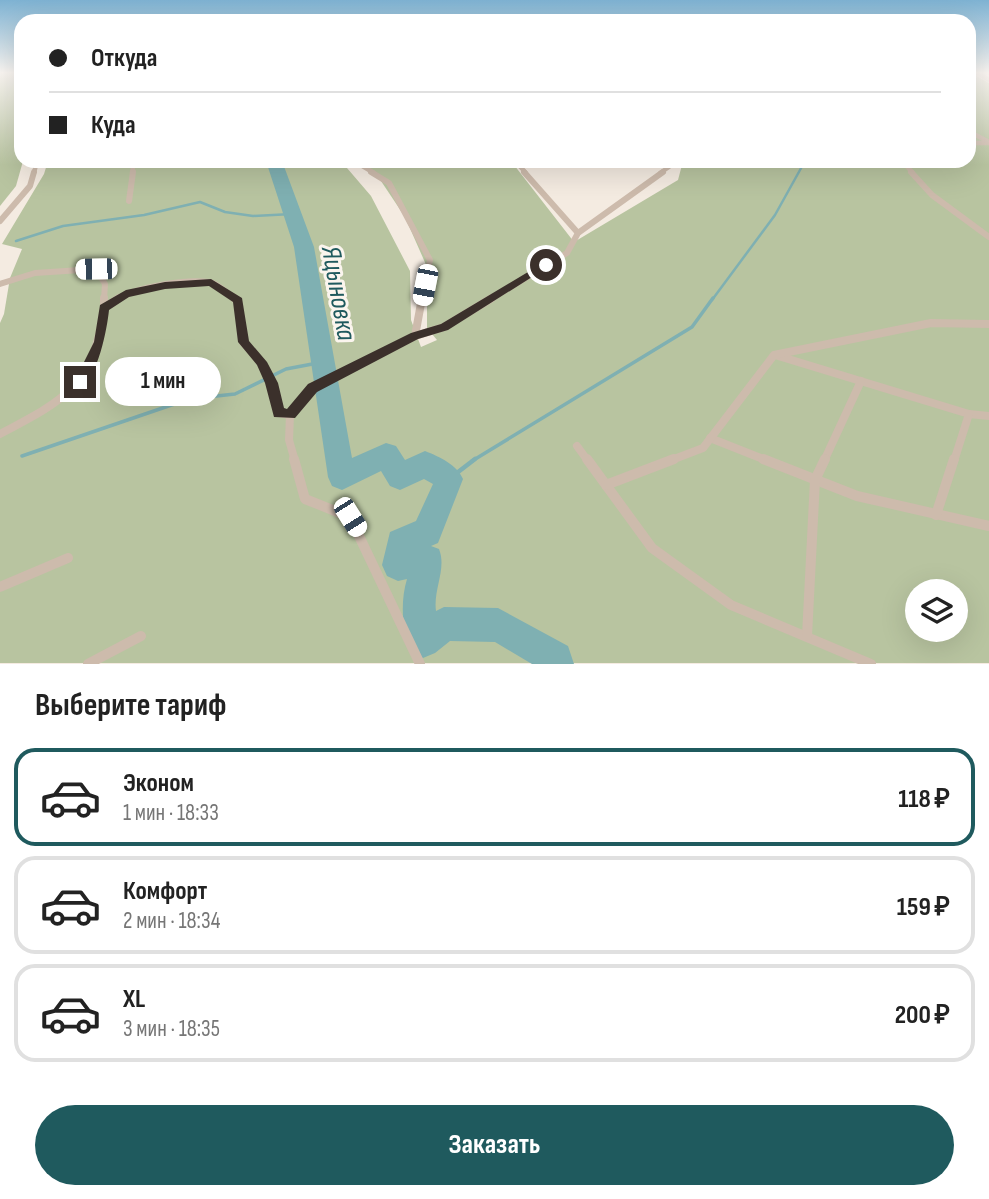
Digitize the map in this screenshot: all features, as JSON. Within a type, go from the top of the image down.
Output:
[{"type":"lane","points":[[0,221],[30,186],[35,168]]},
{"type":"lane","points":[[129,201],[133,168]]},
{"type":"lane","points":[[365,168],[389,183],[430,260],[415,336]]},
{"type":"lane","points":[[521,168],[578,233]]},
{"type":"lane","points":[[420,663],[350,517],[305,499],[289,440],[290,415],[313,388],[415,336],[444,327],[567,253],[578,233],[668,168]]},
{"type":"lane","points":[[908,168],[932,195],[989,237]]},
{"type":"lane","points":[[0,284],[27,275],[96,269],[105,284],[100,342],[80,382],[0,434]]},
{"type":"lane","points":[[104,308],[126,294],[165,285],[211,282],[238,301],[243,342],[266,371],[272,383],[279,413],[290,415]]},
{"type":"lane","points":[[606,485],[703,448],[774,355],[931,323],[989,324]]},
{"type":"lane","points":[[774,355],[969,414],[989,416]]},
{"type":"lane","points":[[807,636],[815,480],[861,381]]},
{"type":"lane","points":[[936,515],[969,414]]},
{"type":"lane","points":[[710,439],[857,496],[989,526]]},
{"type":"lane","points":[[577,446],[652,548],[731,605],[871,663]]},
{"type":"lane","points":[[0,587],[68,558]]},
{"type":"lane","points":[[88,663],[141,636]]},
{"type":"green space","points":[[0,103],[14,103],[14,168],[21,168],[16,186],[0,206]]},
{"type":"green space","points":[[976,103],[989,103],[989,663],[0,663],[0,323],[10,278],[22,249],[2,244],[46,168],[347,168],[371,196],[410,271],[411,320],[421,347],[437,340],[427,328],[427,267],[405,217],[379,178],[366,168],[516,168],[574,242],[678,180],[681,168],[976,168]]},
{"type":"waterway","name":"Яцыновка","points":[[276,168],[304,247],[342,477],[386,455],[400,477],[425,464],[449,479],[427,532],[401,543],[398,565],[428,560],[418,596],[423,641],[444,624],[498,625],[556,658],[557,664]]},
{"type":"waterway","points":[[712,300],[775,215],[801,168]]},
{"type":"waterway","points":[[16,241],[63,226],[144,215],[200,202],[225,212],[253,216],[292,214]]},
{"type":"waterway","points":[[474,460],[692,327],[713,298]]},
{"type":"waterway","points":[[22,456],[189,399],[235,394],[286,369],[323,362]]},
{"type":"waterway","points":[[449,479],[474,460]]},
{"type":"route","points":[[80,382],[100,342],[104,308],[126,294],[165,285],[211,282],[238,301],[243,342],[261,362],[272,383],[279,413],[290,415],[313,388],[415,336],[444,327],[546,265]]}]
